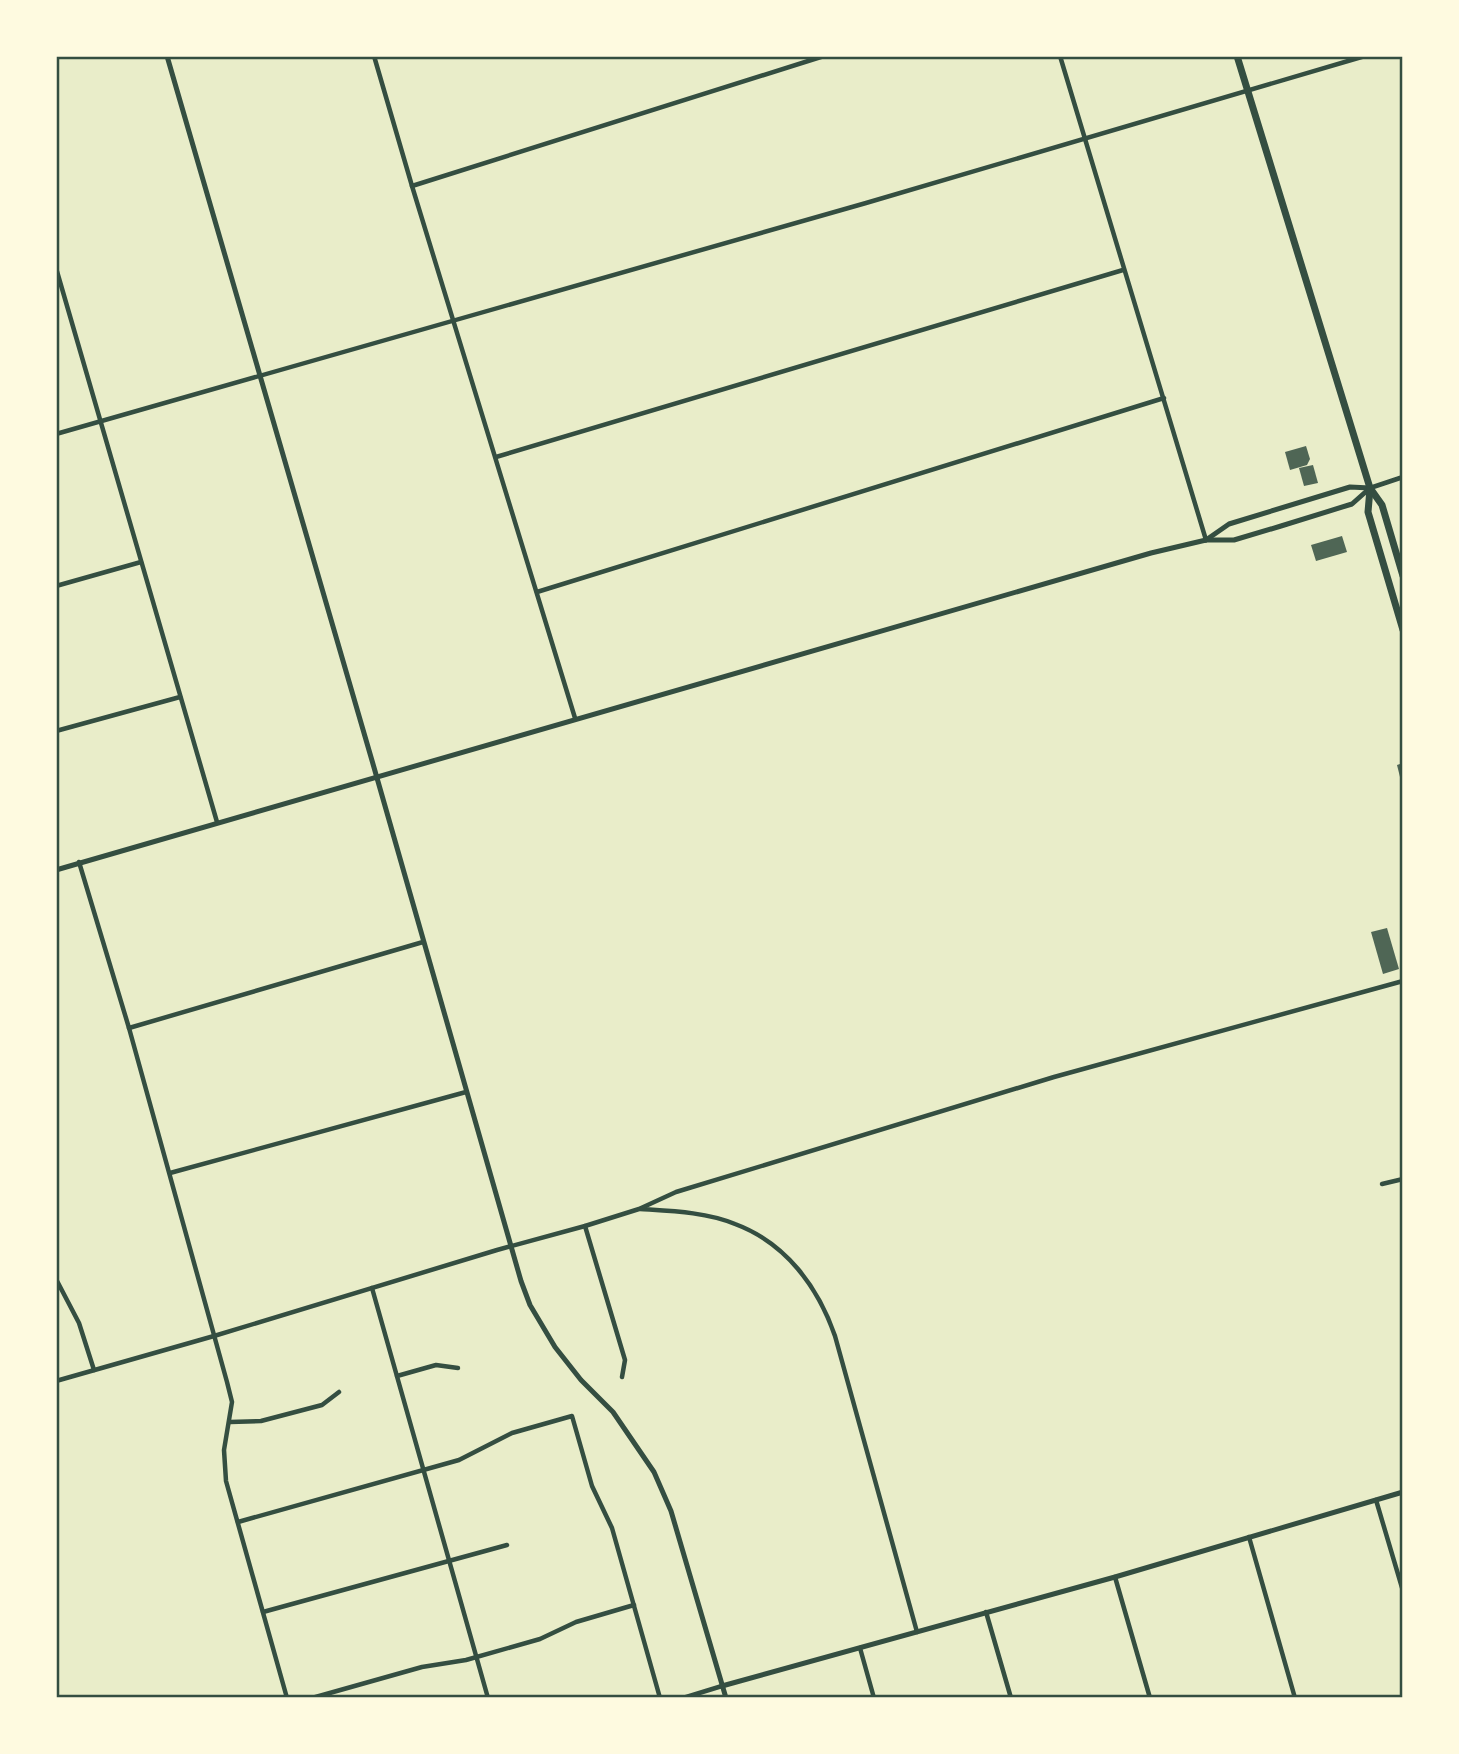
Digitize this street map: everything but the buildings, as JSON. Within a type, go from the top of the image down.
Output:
[{"type":"main road","points":[[1237,56],[1370,488],[1382,505],[1403,576]]},
{"type":"main road","points":[[1370,488],[1368,512],[1403,630]]},
{"type":"street","points":[[167,56],[521,1282],[541,1327],[581,1380],[613,1412],[654,1472],[671,1511],[726,1698]]},
{"type":"street","points":[[374,56],[575,718]]},
{"type":"street","points":[[412,186],[824,56]]},
{"type":"street","points":[[1060,56],[1206,540]]},
{"type":"street","points":[[56,435],[1365,56]]},
{"type":"street","points":[[56,268],[59,287],[101,421],[217,822]]},
{"type":"street","points":[[496,457],[1123,270]]},
{"type":"street","points":[[537,592],[1164,398]]},
{"type":"street","points":[[1206,540],[1229,524],[1350,487],[1370,488],[1403,477]]},
{"type":"street","points":[[56,870],[1151,553],[1206,540],[1234,540],[1352,504],[1370,488]]},
{"type":"street","points":[[56,586],[141,562]]},
{"type":"street","points":[[56,731],[180,697]]},
{"type":"street","points":[[79,862],[129,1028],[232,1402],[223,1450],[224,1464],[287,1698]]},
{"type":"street","points":[[129,1028],[423,942]]},
{"type":"street","points":[[56,1381],[509,1246],[585,1226],[639,1209],[676,1192],[1054,1077],[1403,981]]},
{"type":"street","points":[[169,1174],[466,1092]]},
{"type":"street","points":[[1382,1184],[1403,1179]]},
{"type":"street","points":[[639,1209],[684,1212],[733,1223],[760,1235],[781,1250],[806,1278],[827,1313],[835,1336],[917,1632]]},
{"type":"street","points":[[585,1226],[625,1360],[622,1377]]},
{"type":"street","points":[[56,1279],[79,1323],[94,1370]]},
{"type":"street","points":[[372,1288],[488,1698]]},
{"type":"street","points":[[397,1376],[436,1365],[457,1368]]},
{"type":"street","points":[[230,1422],[261,1421],[322,1405],[339,1392]]},
{"type":"street","points":[[238,1522],[459,1460],[512,1433],[572,1416],[592,1486],[612,1528],[660,1698]]},
{"type":"street","points":[[683,1698],[1115,1577],[1403,1492]]},
{"type":"street","points":[[1377,1500],[1403,1591]]},
{"type":"street","points":[[1249,1537],[1295,1698]]},
{"type":"street","points":[[263,1612],[507,1545]]},
{"type":"street","points":[[1115,1577],[1150,1698]]},
{"type":"street","points":[[312,1698],[422,1667],[476,1657],[540,1639],[576,1622],[634,1605]]},
{"type":"street","points":[[986,1611],[1011,1698]]},
{"type":"street","points":[[860,1648],[874,1698]]}]
